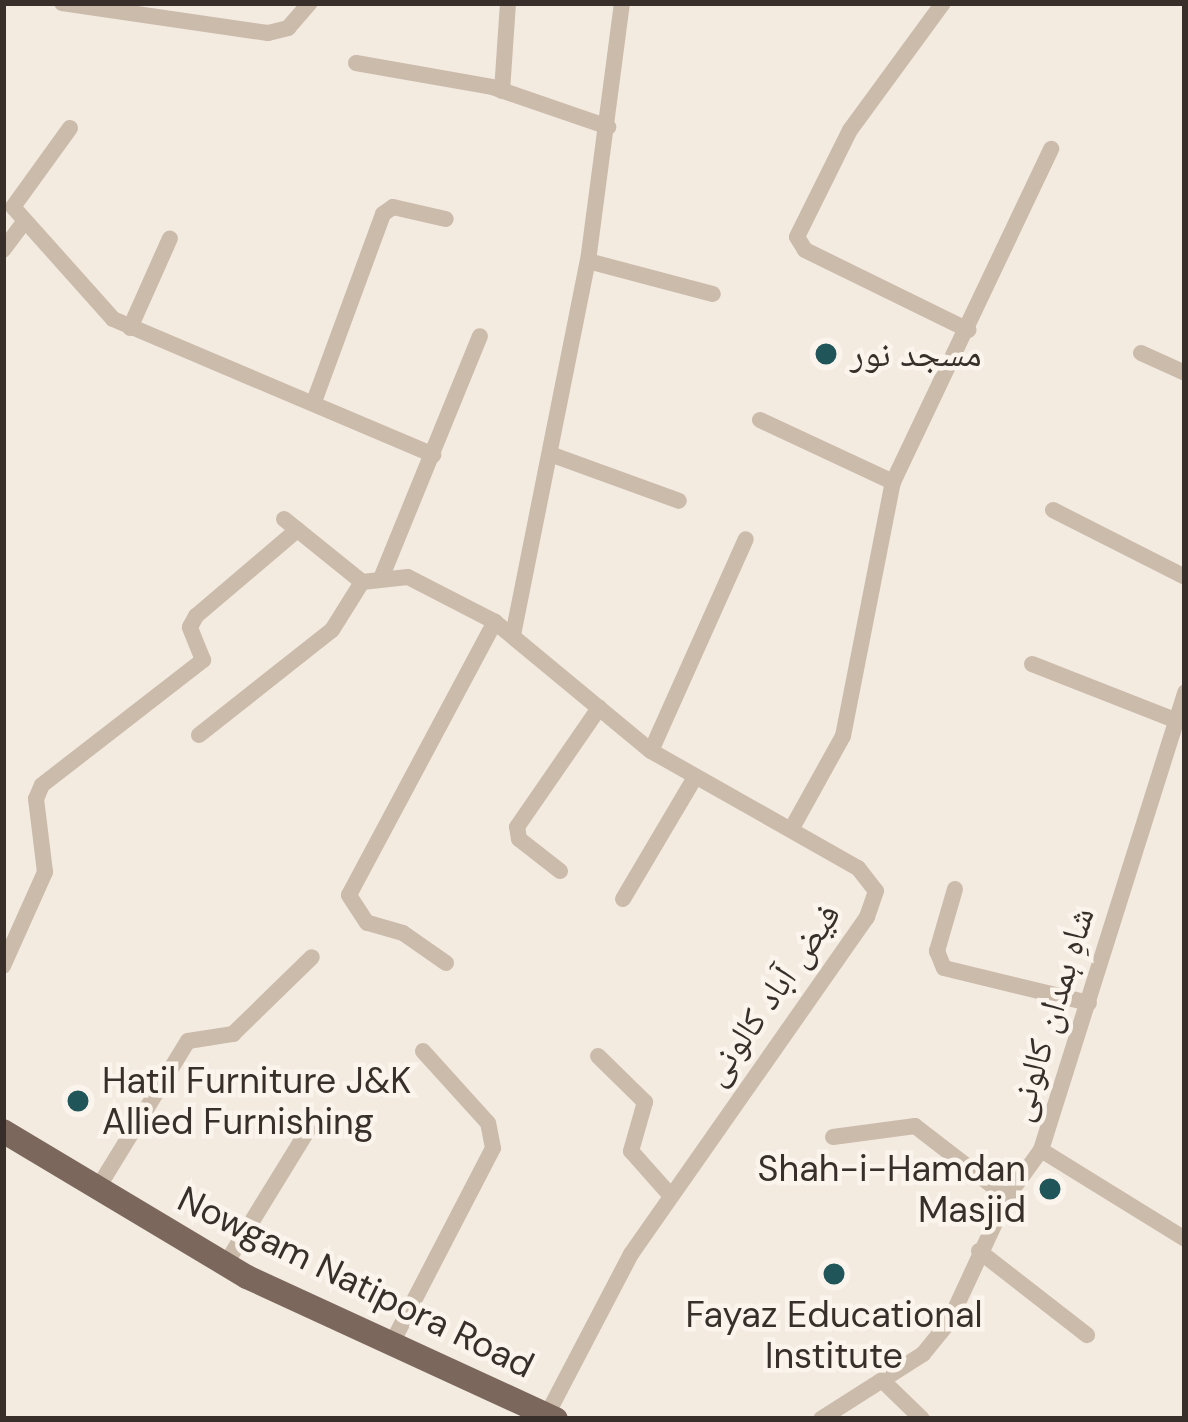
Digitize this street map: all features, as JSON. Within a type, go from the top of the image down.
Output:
[{"type":"main road","name":"Nowgam Natipora Road","points":[[3,1131],[96,1191],[226,1264],[552,1417]]},
{"type":"street","points":[[62,3],[268,33],[288,28],[310,3]]},
{"type":"street","points":[[502,91],[508,3]]},
{"type":"street","points":[[513,635],[588,261],[622,3]]},
{"type":"street","points":[[943,3],[850,130],[797,237],[805,250],[968,330]]},
{"type":"street","points":[[356,63],[502,91],[608,128]]},
{"type":"street","points":[[70,128],[12,201],[24,222],[91,298],[130,328],[315,399],[433,455]]},
{"type":"street","points":[[792,828],[843,736],[893,482],[1051,148]]},
{"type":"street","points":[[315,399],[383,214],[393,206],[446,219]]},
{"type":"street","points":[[3,250],[24,222]]},
{"type":"street","points":[[130,328],[170,238]]},
{"type":"street","points":[[588,261],[713,294]]},
{"type":"street","points":[[199,735],[332,630],[362,582],[382,576],[480,336]]},
{"type":"street","points":[[1141,353],[1185,373]]},
{"type":"street","points":[[760,420],[893,482]]},
{"type":"street","points":[[550,454],[679,501]]},
{"type":"street","points":[[1053,510],[1185,577]]},
{"type":"street","points":[[3,966],[45,872],[38,791],[203,660],[192,622],[290,525],[362,582]]},
{"type":"street","points":[[651,751],[746,539]]},
{"type":"street","name":"فیض آباد کالونی","points":[[382,576],[409,577],[495,622],[651,751],[792,828],[871,879],[873,906],[670,1195],[552,1417]]},
{"type":"street","points":[[446,963],[403,932],[368,923],[349,895],[495,622]]},
{"type":"street","points":[[1032,664],[1175,720]]},
{"type":"street","name":"شاہِ ہمدان کالونی","points":[[821,1419],[886,1384],[949,1322],[1007,1197],[1041,1150],[1185,692]]},
{"type":"street","points":[[560,871],[519,839],[517,827],[598,708]]},
{"type":"street","points":[[622,899],[694,778]]},
{"type":"street","points":[[955,889],[937,951],[944,968],[1089,1003]]},
{"type":"street","points":[[96,1191],[188,1041],[232,1034],[312,957]]},
{"type":"street","points":[[393,1342],[493,1148],[488,1123],[423,1052]]},
{"type":"street","points":[[598,1055],[645,1102],[633,1158],[670,1195]]},
{"type":"street","points":[[833,1137],[915,1126],[1007,1197]]},
{"type":"street","points":[[226,1264],[308,1130]]},
{"type":"street","points":[[1041,1150],[1184,1235]]},
{"type":"street","points":[[980,1251],[1087,1335]]},
{"type":"street","points":[[886,1384],[922,1419]]},
{"type":"place","name":"مسجد نور","points":[[826,354]]},
{"type":"place","name":"Hatil Furniture J&K Allied Furnishing","points":[[78,1101]]},
{"type":"place","name":"Shah-i-Hamdan Masjid","points":[[1050,1189]]},
{"type":"place","name":"Fayaz Educational Institute","points":[[834,1274]]}]
